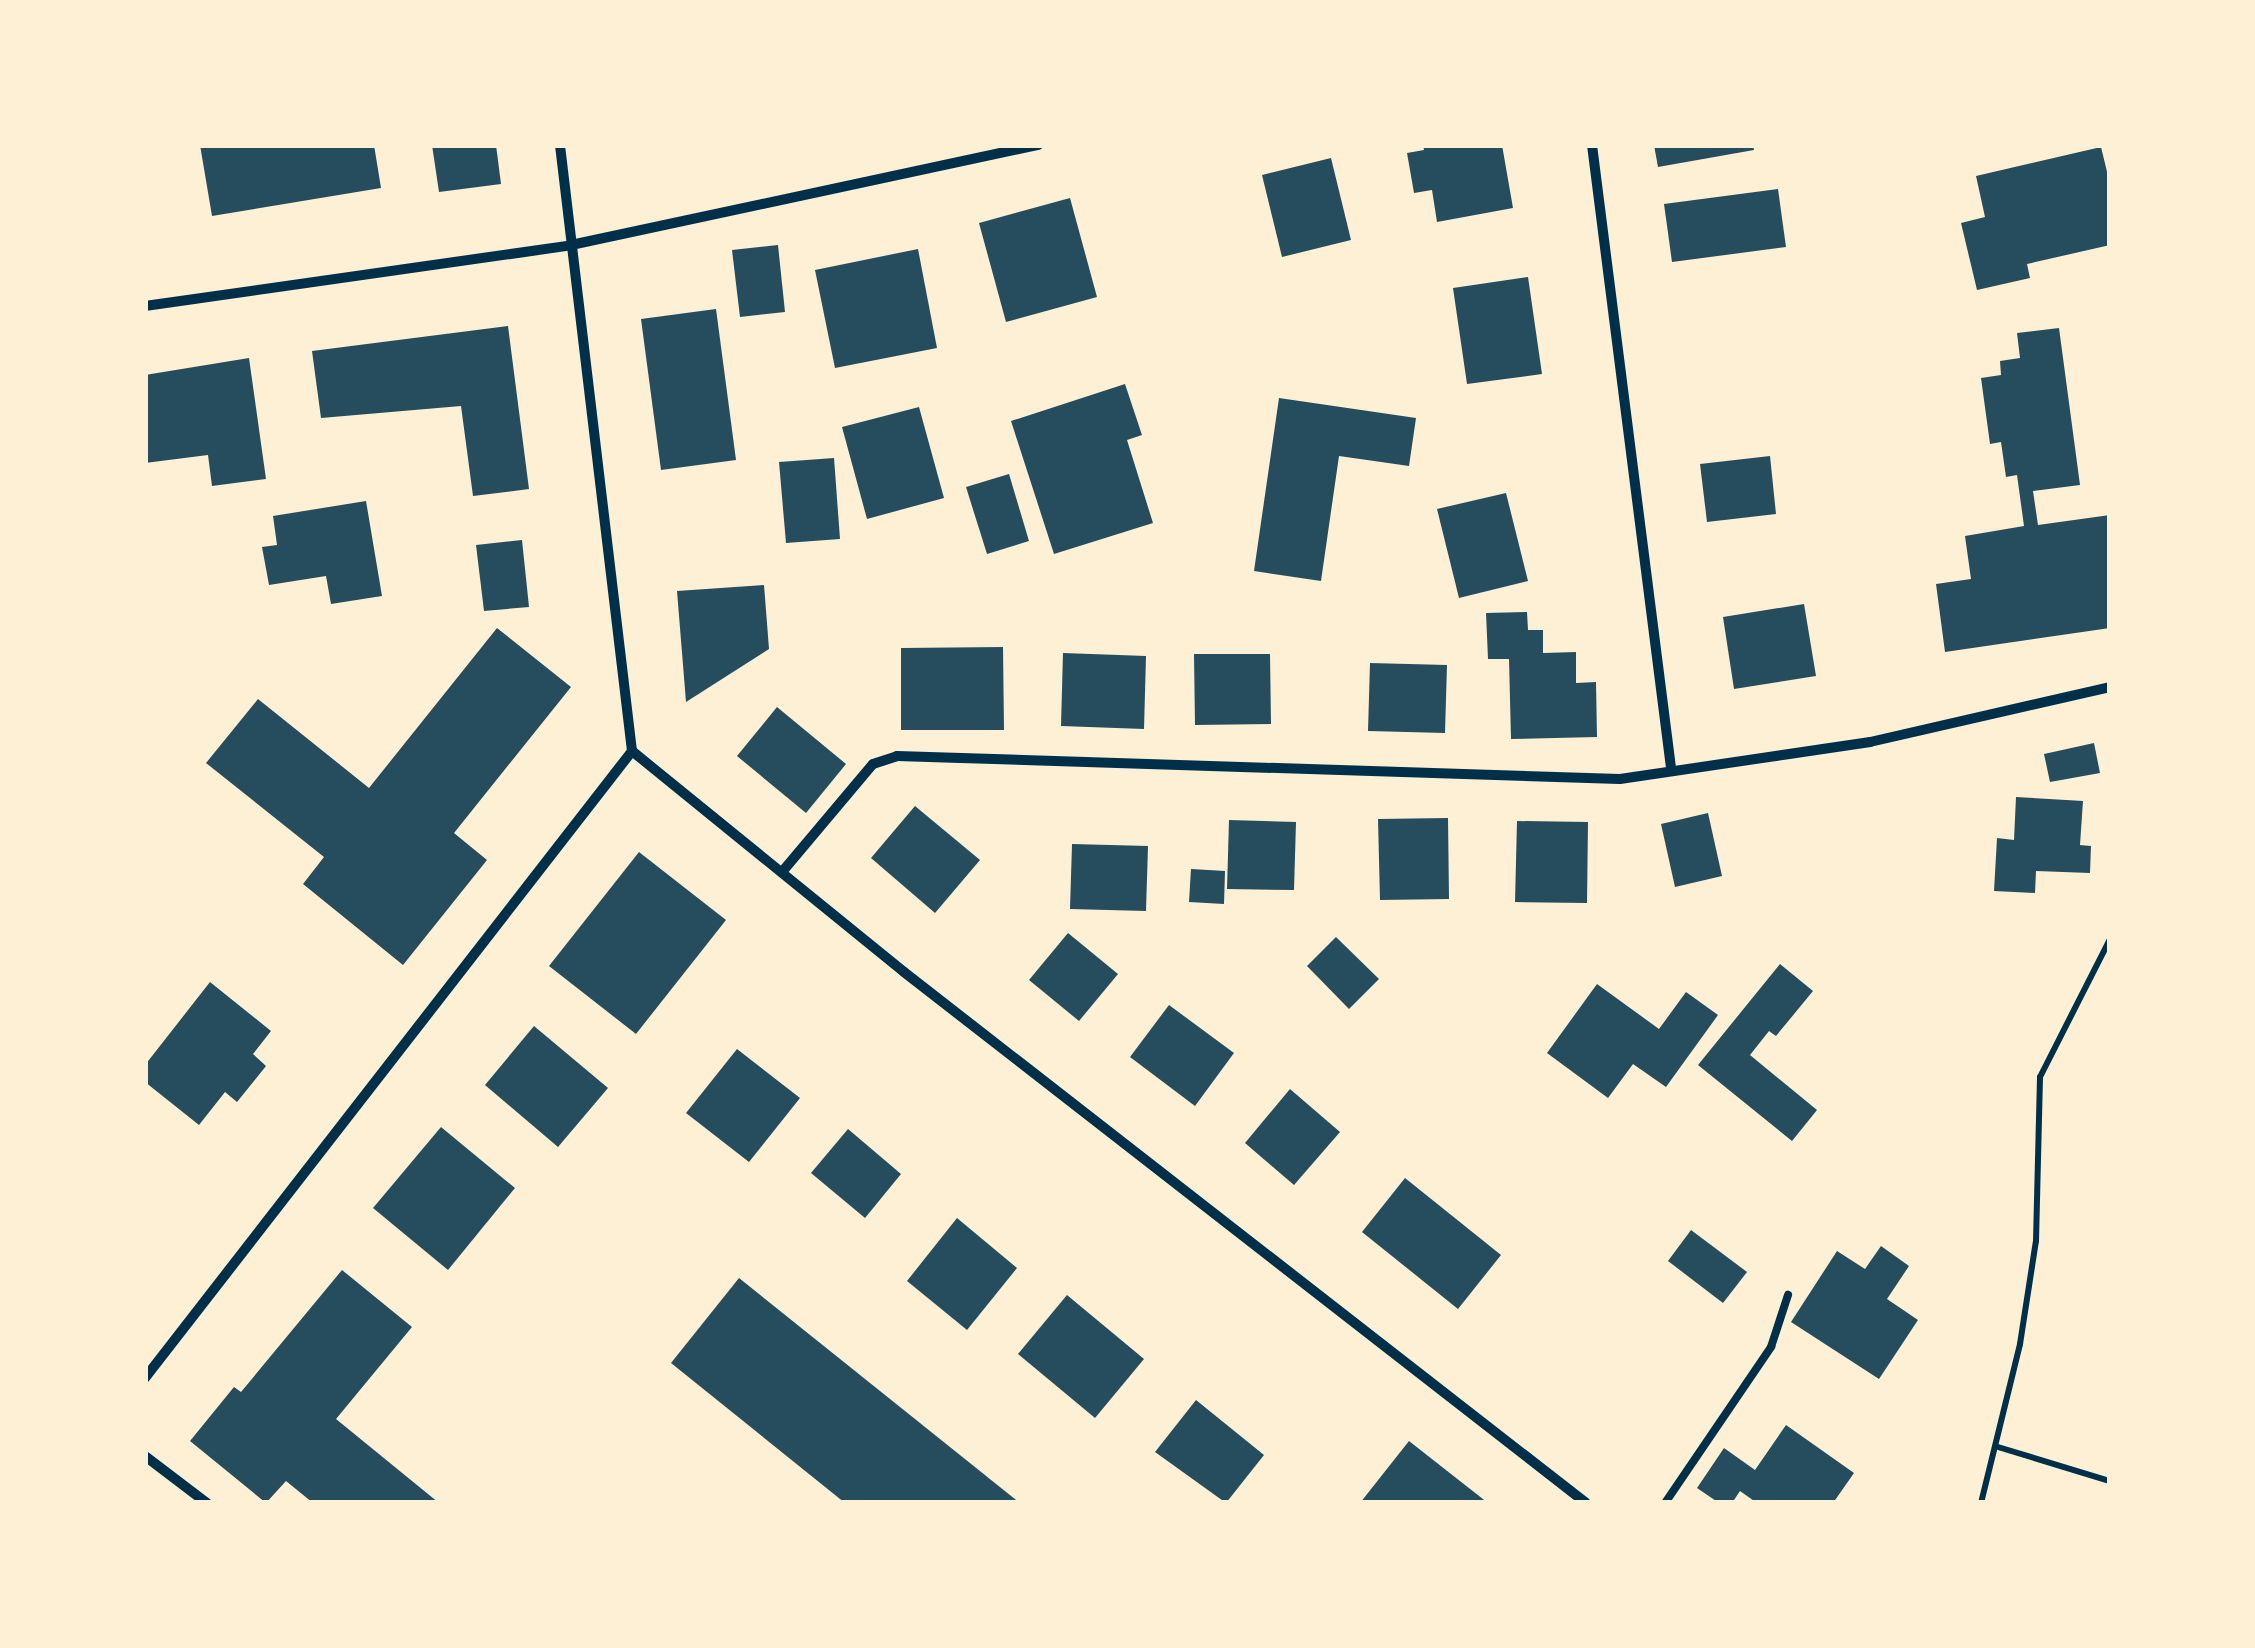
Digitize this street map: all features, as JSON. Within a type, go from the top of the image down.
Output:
[{"type":"street","points":[[560,145],[632,750],[1586,1503]]},
{"type":"street","points":[[145,306],[572,246],[1038,145]]},
{"type":"street","points":[[1592,145],[1670,768]]},
{"type":"street","points":[[782,872],[872,764],[897,756],[1287,763],[1620,778],[1670,768],[1707,769],[1870,742],[2110,688]]},
{"type":"street","points":[[145,1378],[632,750]]},
{"type":"street","points":[[145,1456],[207,1503]]},
{"type":"lane","points":[[1665,1503],[1770,1347],[1788,1295]]},
{"type":"path","points":[[1980,1503],[1998,1447],[2036,1241],[2040,1077],[2110,939]]},
{"type":"path","points":[[1998,1447],[2110,1480]]},
{"type":"building","points":[[200,145],[374,145],[381,188],[212,216]]},
{"type":"building","points":[[432,145],[496,145],[501,184],[439,192]]},
{"type":"building","points":[[1423,145],[1502,145],[1513,208],[1437,222],[1432,190],[1414,193],[1407,153],[1424,150]]},
{"type":"building","points":[[1654,145],[1753,145],[1754,150],[1658,167]]},
{"type":"building","points":[[2101,147],[2110,184],[2110,245],[2027,264],[2030,278],[1977,290],[1961,223],[1985,217],[1976,176]]},
{"type":"building","points":[[1331,158],[1351,240],[1282,257],[1262,175]]},
{"type":"building","points":[[1778,189],[1786,247],[1672,262],[1664,204]]},
{"type":"building","points":[[1070,198],[1097,297],[1006,322],[979,223]]},
{"type":"building","points":[[778,245],[785,312],[740,317],[732,250]]},
{"type":"building","points":[[918,249],[937,348],[835,368],[815,270]]},
{"type":"building","points":[[1528,277],[1542,374],[1467,384],[1453,288]]},
{"type":"building","points":[[716,309],[736,460],[661,470],[641,319]]},
{"type":"building","points":[[508,326],[529,489],[473,496],[461,406],[321,418],[312,351]]},
{"type":"building","points":[[2059,328],[2080,485],[2033,491],[2038,525],[2110,515],[2110,628],[1945,652],[1936,584],[1971,579],[1965,536],[2024,526],[2017,475],[2006,477],[2001,442],[1990,444],[1981,378],[2001,375],[2000,361],[2020,358],[2017,333]]},
{"type":"building","points":[[249,358],[266,479],[212,486],[208,455],[145,463],[145,375]]},
{"type":"building","points":[[1125,384],[1142,435],[1127,440],[1153,523],[1054,554],[1011,421]]},
{"type":"building","points":[[1279,398],[1416,418],[1409,466],[1339,456],[1321,581],[1254,571]]},
{"type":"building","points":[[919,407],[944,498],[867,519],[842,427]]},
{"type":"building","points":[[1770,456],[1776,514],[1707,522],[1700,464]]},
{"type":"building","points":[[834,458],[840,539],[786,543],[779,462]]},
{"type":"building","points":[[1009,474],[1029,541],[987,554],[966,487]]},
{"type":"building","points":[[1506,493],[1528,581],[1459,598],[1437,509]]},
{"type":"building","points":[[366,501],[382,596],[331,604],[326,576],[269,585],[262,547],[277,545],[273,516]]},
{"type":"building","points":[[522,540],[529,607],[484,611],[476,545]]},
{"type":"building","points":[[764,585],[769,649],[686,702],[677,591]]},
{"type":"building","points":[[1804,604],[1816,676],[1734,689],[1723,617]]},
{"type":"building","points":[[1527,612],[1528,630],[1543,630],[1543,653],[1576,652],[1576,683],[1596,682],[1597,737],[1511,739],[1509,659],[1488,659],[1486,613]]},
{"type":"building","points":[[497,628],[571,687],[454,833],[487,860],[403,965],[303,884],[324,857],[206,763],[258,699],[369,788]]},
{"type":"building","points":[[1003,647],[1004,730],[901,730],[901,648]]},
{"type":"building","points":[[1063,653],[1146,656],[1144,729],[1061,726]]},
{"type":"building","points":[[1194,654],[1270,654],[1271,724],[1195,725]]},
{"type":"building","points":[[1370,663],[1447,665],[1445,733],[1368,731]]},
{"type":"building","points":[[777,707],[846,764],[806,813],[737,756]]},
{"type":"building","points":[[2094,743],[2100,773],[2050,782],[2044,754]]},
{"type":"building","points":[[2016,797],[2083,801],[2080,845],[2091,846],[2090,873],[2036,871],[2035,893],[1994,891],[1997,838],[2014,840]]},
{"type":"building","points":[[915,806],[980,860],[935,913],[871,858]]},
{"type":"building","points":[[1708,813],[1722,876],[1675,887],[1661,824]]},
{"type":"building","points":[[1448,818],[1449,899],[1380,900],[1378,819]]},
{"type":"building","points":[[1229,820],[1296,822],[1294,890],[1227,889]]},
{"type":"building","points":[[1517,821],[1588,822],[1587,903],[1515,902]]},
{"type":"building","points":[[1072,844],[1148,846],[1146,911],[1070,909]]},
{"type":"building","points":[[639,852],[726,920],[636,1034],[549,966]]},
{"type":"building","points":[[1191,869],[1225,871],[1224,904],[1189,902]]},
{"type":"building","points":[[1068,933],[1118,974],[1079,1021],[1029,980]]},
{"type":"building","points":[[1336,937],[1379,979],[1349,1009],[1307,966]]},
{"type":"building","points":[[1780,964],[1813,991],[1776,1036],[1769,1031],[1750,1055],[1817,1110],[1792,1141],[1698,1065]]},
{"type":"building","points":[[210,982],[271,1031],[253,1054],[266,1066],[237,1102],[225,1092],[199,1125],[145,1082],[145,1065]]},
{"type":"building","points":[[1597,984],[1659,1029],[1686,992],[1718,1015],[1666,1087],[1633,1064],[1608,1098],[1547,1053]]},
{"type":"building","points":[[1169,1005],[1234,1053],[1195,1106],[1130,1057]]},
{"type":"building","points":[[534,1026],[608,1088],[558,1147],[485,1085]]},
{"type":"building","points":[[737,1049],[800,1098],[749,1162],[686,1113]]},
{"type":"building","points":[[1290,1089],[1340,1132],[1294,1185],[1245,1143]]},
{"type":"building","points":[[441,1127],[515,1188],[448,1270],[373,1208]]},
{"type":"building","points":[[848,1129],[901,1174],[865,1218],[811,1173]]},
{"type":"building","points":[[1405,1178],[1501,1255],[1458,1309],[1362,1232]]},
{"type":"building","points":[[957,1218],[1017,1268],[967,1330],[907,1281]]},
{"type":"building","points":[[1691,1230],[1747,1272],[1723,1303],[1668,1261]]},
{"type":"building","points":[[1881,1246],[1909,1266],[1887,1299],[1918,1320],[1879,1379],[1791,1322],[1837,1251],[1865,1269]]},
{"type":"building","points":[[342,1270],[412,1327],[336,1419],[439,1503],[313,1503],[286,1481],[266,1503],[190,1441],[234,1387],[241,1392]]},
{"type":"building","points":[[739,1278],[1020,1503],[845,1503],[671,1363]]},
{"type":"building","points":[[1067,1295],[1144,1359],[1095,1418],[1018,1354]]},
{"type":"building","points":[[1196,1400],[1264,1455],[1226,1503],[1155,1452]]},
{"type":"building","points":[[1786,1425],[1854,1473],[1833,1503],[1757,1503],[1740,1491],[1732,1503],[1719,1503],[1697,1488],[1724,1448],[1755,1470]]},
{"type":"building","points":[[1409,1441],[1488,1503],[1360,1503]]}]
